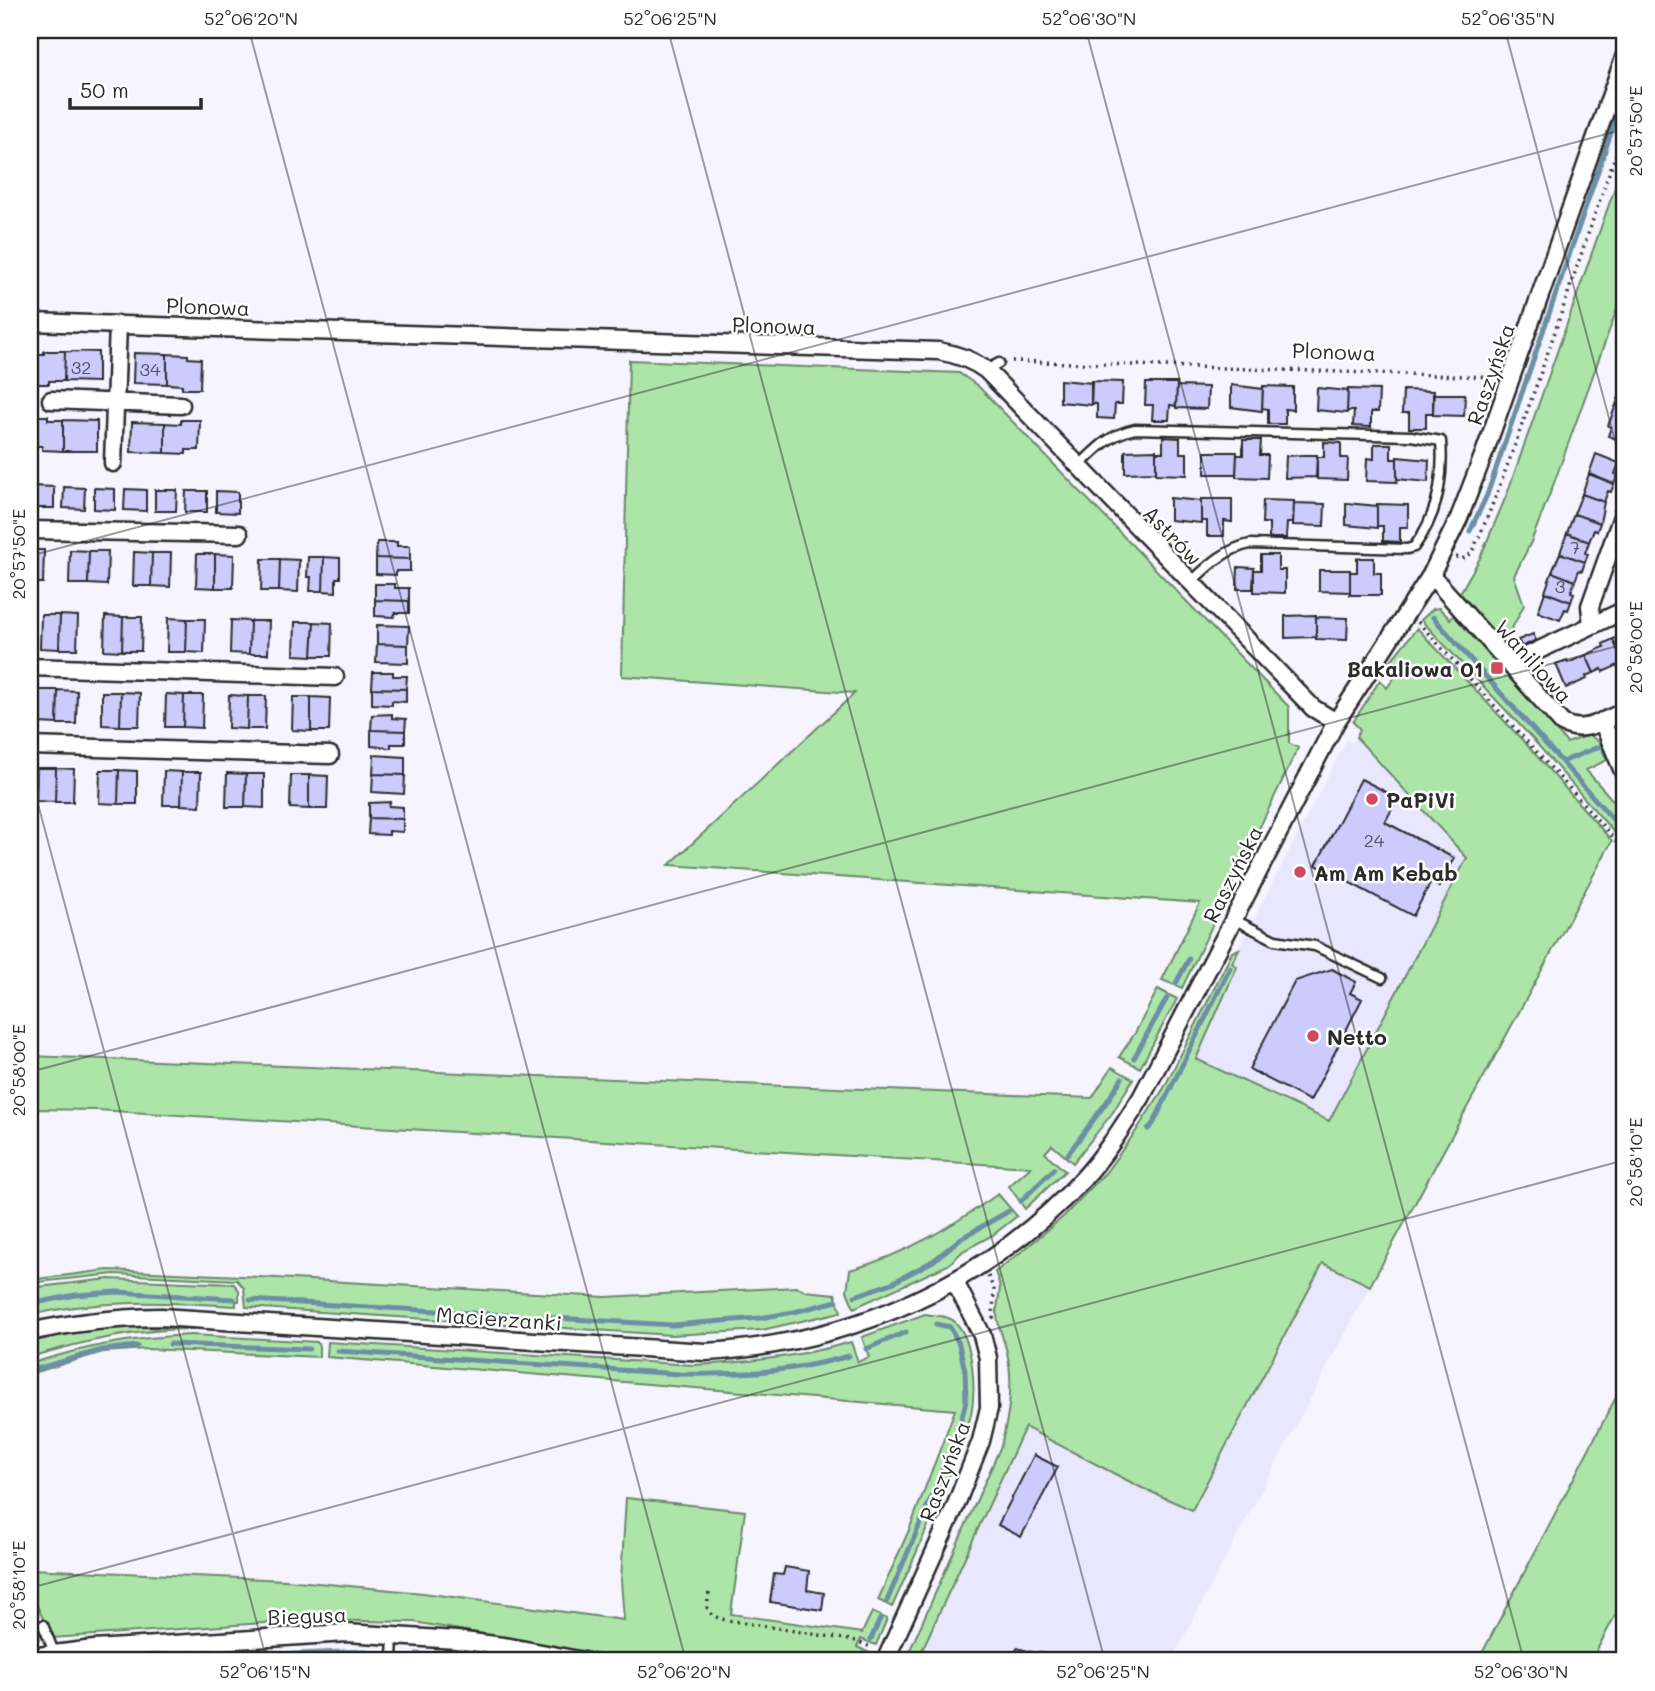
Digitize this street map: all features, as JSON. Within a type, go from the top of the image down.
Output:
[{"type":"street","name":"Raszyńska","points":[[887,1657],[955,1507],[981,1441],[989,1409],[988,1358],[982,1335],[955,1282],[1031,1228],[1083,1180],[1104,1153],[1150,1082],[1335,722],[1430,575],[1460,517],[1625,55]]},
{"type":"street","name":"Plonowa","points":[[30,322],[938,351],[993,366]]},
{"type":"street","points":[[113,463],[118,324]]},
{"type":"street","name":"Astrów","points":[[993,366],[1079,466],[1313,708],[1335,722]]},
{"type":"street","points":[[51,401],[181,405]]},
{"type":"street","points":[[1592,625],[1590,606],[1625,508]]},
{"type":"street","points":[[30,530],[239,534]]},
{"type":"street","name":"Waniliowa","points":[[1430,575],[1562,723],[1572,729],[1585,728],[1625,711]]},
{"type":"street","points":[[1509,664],[1625,610]]},
{"type":"street","points":[[30,667],[335,677]]},
{"type":"street","points":[[1602,721],[1625,775]]},
{"type":"street","points":[[30,746],[330,755]]},
{"type":"street","name":"Macierzanki","points":[[30,1332],[111,1318],[160,1317],[705,1352],[756,1348],[821,1335],[879,1317],[955,1282]]},
{"type":"street","name":"Biegusa","points":[[30,1657],[54,1652],[347,1633],[510,1647],[584,1661]]},
{"type":"lane","points":[[1079,466],[1107,440],[1135,429],[1411,436],[1441,441],[1443,461],[1438,499],[1422,536],[1414,547],[1407,549],[1250,544],[1221,556],[1191,582]]},
{"type":"lane","points":[[1233,919],[1275,940],[1315,946],[1381,978]]},
{"type":"lane","points":[[43,1625],[54,1652]]},
{"type":"lane","points":[[392,1661],[393,1635]]},
{"type":"path","points":[[1451,555],[1462,559],[1471,554],[1497,493],[1625,130]]},
{"type":"path","name":"Plonowa","points":[[993,366],[1021,362],[1511,377]]},
{"type":"path","points":[[1415,619],[1573,792],[1616,841],[1625,856]]},
{"type":"path","points":[[709,1594],[707,1607],[712,1615],[721,1619],[856,1641],[887,1657]]},
{"type":"shaded area","points":[[1356,737],[1467,858],[1329,1122],[1195,1059],[1237,968],[1231,963],[1347,739],[1352,744]]},
{"type":"shaded area","points":[[1323,1262],[1370,1286],[1171,1661],[917,1661],[1025,1427],[1140,1487],[1192,1510]]},
{"type":"green space","points":[[1625,159],[1625,287],[1554,483],[1531,542],[1514,576],[1524,605],[1504,644],[1460,593],[1480,558],[1507,494]]},
{"type":"green space","points":[[629,360],[959,373],[978,386],[1289,707],[1289,743],[1298,748],[1182,988],[1162,980],[1200,903],[669,865],[855,693],[622,676]]},
{"type":"green space","points":[[1439,608],[1450,619],[1455,614],[1567,743],[1589,735],[1599,742],[1607,760],[1586,770],[1625,814],[1625,845],[1531,737],[1421,620],[1433,609]]},
{"type":"green space","points":[[1417,628],[1527,745],[1612,841],[1370,1286],[1323,1263],[1192,1510],[1140,1487],[1025,1427],[917,1661],[905,1661],[1004,1434],[1010,1399],[1010,1376],[998,1320],[1000,1290],[995,1272],[1064,1216],[1106,1172],[1164,1088],[1232,952],[1239,949],[1232,963],[1237,967],[1196,1059],[1329,1121],[1467,858],[1356,737],[1360,729],[1353,722],[1380,680],[1387,688],[1396,675],[1388,664]]},
{"type":"green space","points":[[1158,989],[1177,999],[1140,1068],[1119,1057]]},
{"type":"green space","points":[[30,1056],[1092,1098],[1112,1067],[1133,1079],[1113,1112],[1073,1163],[1052,1145],[1045,1153],[1065,1171],[1025,1209],[1009,1186],[1031,1167],[97,1110],[30,1109]]},
{"type":"green space","points":[[998,1194],[1017,1216],[993,1235],[963,1251],[948,1265],[854,1308],[847,1291],[850,1270],[909,1248]]},
{"type":"green space","points":[[108,1270],[606,1297],[797,1287],[805,1291],[835,1294],[841,1312],[762,1330],[671,1335],[246,1307],[244,1288],[237,1280],[114,1274],[30,1283],[30,1280]]},
{"type":"green space","points":[[109,1279],[234,1284],[239,1290],[239,1301],[236,1301],[236,1306],[107,1304],[30,1315],[30,1288]]},
{"type":"green space","points":[[925,1314],[949,1318],[961,1330],[970,1353],[973,1404],[946,1483],[892,1607],[878,1600],[909,1530],[955,1410],[327,1357],[328,1342],[693,1365],[773,1358],[851,1342],[858,1362],[869,1357],[862,1337]]},
{"type":"green space","points":[[140,1327],[194,1329],[111,1337],[30,1357],[30,1343],[44,1339],[85,1331]]},
{"type":"green space","points":[[191,1335],[317,1342],[319,1357],[146,1349],[103,1352],[30,1374],[30,1364],[89,1348]]},
{"type":"green space","points":[[1625,1380],[1625,1597],[1591,1661],[1478,1661]]},
{"type":"green space","points":[[626,1498],[745,1511],[731,1614],[862,1633],[872,1612],[887,1619],[876,1645],[861,1639],[857,1647],[872,1654],[869,1661],[638,1661],[414,1622],[308,1620],[52,1638],[30,1591],[30,1569],[286,1580],[423,1593],[624,1620],[621,1580]]},
{"type":"green space","points":[[30,1611],[37,1623],[39,1640],[30,1642]]},
{"type":"building","points":[[44,351],[65,351],[64,381],[30,384],[31,354],[44,354]]},
{"type":"building","points":[[65,351],[98,352],[98,382],[64,381]]},
{"type":"building","points":[[134,353],[167,354],[167,384],[133,383]]},
{"type":"building","points":[[167,354],[201,359],[200,389],[182,389],[182,385],[167,384]]},
{"type":"building","points":[[1060,380],[1092,383],[1091,405],[1060,402]]},
{"type":"building","points":[[1091,381],[1123,382],[1122,404],[1115,404],[1114,419],[1097,418],[1097,404],[1091,403]]},
{"type":"building","points":[[1146,383],[1177,383],[1176,406],[1170,405],[1169,420],[1152,420],[1153,405],[1145,405]]},
{"type":"building","points":[[1231,385],[1263,389],[1262,411],[1231,407]]},
{"type":"building","points":[[1625,385],[1625,409],[1616,405]]},
{"type":"building","points":[[1177,386],[1208,387],[1207,409],[1176,408]]},
{"type":"building","points":[[1263,386],[1293,387],[1293,410],[1285,409],[1285,424],[1268,424],[1268,409],[1262,408]]},
{"type":"building","points":[[1317,388],[1348,391],[1347,413],[1316,410]]},
{"type":"building","points":[[1348,389],[1379,390],[1378,412],[1371,412],[1371,427],[1353,426],[1354,411],[1347,411]]},
{"type":"building","points":[[1403,390],[1434,391],[1433,413],[1426,413],[1426,428],[1409,428],[1409,413],[1402,413]]},
{"type":"building","points":[[1433,394],[1465,394],[1464,416],[1433,415]]},
{"type":"building","points":[[1616,405],[1625,409],[1625,442],[1608,436],[1611,427],[1608,426]]},
{"type":"building","points":[[30,416],[48,416],[48,420],[63,420],[63,451],[42,450],[42,446],[30,446]]},
{"type":"building","points":[[63,420],[97,421],[97,451],[63,451]]},
{"type":"building","points":[[181,420],[200,420],[199,450],[186,450],[186,454],[165,453],[165,423],[181,424]]},
{"type":"building","points":[[132,422],[165,423],[165,453],[131,452]]},
{"type":"building","points":[[1163,437],[1180,438],[1180,453],[1187,453],[1187,475],[1156,474],[1156,452],[1163,452]]},
{"type":"building","points":[[1243,440],[1261,440],[1260,455],[1268,455],[1267,478],[1236,477],[1237,455],[1243,455]]},
{"type":"building","points":[[1324,442],[1341,443],[1341,458],[1348,458],[1347,480],[1317,479],[1317,457],[1324,457]]},
{"type":"building","points":[[1374,444],[1391,444],[1391,459],[1397,459],[1397,482],[1366,481],[1367,458],[1374,459]]},
{"type":"building","points":[[1156,450],[1156,472],[1125,473],[1125,451]]},
{"type":"building","points":[[1205,452],[1237,452],[1236,474],[1205,474]]},
{"type":"building","points":[[1596,454],[1619,463],[1614,484],[1589,474]]},
{"type":"building","points":[[1317,455],[1316,477],[1285,478],[1286,456]]},
{"type":"building","points":[[1397,457],[1429,460],[1428,482],[1397,479]]},
{"type":"building","points":[[1589,474],[1614,484],[1604,502],[1582,494]]},
{"type":"building","points":[[33,486],[54,487],[54,508],[32,508]]},
{"type":"building","points":[[64,487],[85,488],[84,509],[63,508]]},
{"type":"building","points":[[94,488],[115,489],[115,510],[94,509]]},
{"type":"building","points":[[125,489],[146,490],[146,511],[124,510]]},
{"type":"building","points":[[155,490],[177,490],[176,511],[155,511]]},
{"type":"building","points":[[186,491],[207,491],[207,512],[185,512]]},
{"type":"building","points":[[216,491],[238,492],[238,513],[216,512]]},
{"type":"building","points":[[1582,494],[1604,502],[1600,523],[1574,514]]},
{"type":"building","points":[[1170,498],[1201,501],[1201,523],[1170,520]]},
{"type":"building","points":[[1201,499],[1232,499],[1232,522],[1224,521],[1224,536],[1207,536],[1207,521],[1201,521]]},
{"type":"building","points":[[1263,500],[1294,501],[1293,523],[1287,523],[1286,538],[1269,538],[1269,523],[1262,523]]},
{"type":"building","points":[[1294,503],[1325,504],[1324,526],[1293,525]]},
{"type":"building","points":[[1346,503],[1377,506],[1377,528],[1346,525]]},
{"type":"building","points":[[1377,504],[1408,505],[1408,527],[1400,527],[1400,542],[1383,541],[1383,526],[1377,526]]},
{"type":"building","points":[[1574,514],[1600,523],[1589,542],[1567,533]]},
{"type":"building","points":[[1567,533],[1589,542],[1585,562],[1560,553]]},
{"type":"building","points":[[377,542],[397,542],[397,546],[410,546],[410,559],[376,558]]},
{"type":"building","points":[[30,550],[44,550],[43,583],[30,583]]},
{"type":"building","points":[[70,550],[89,551],[88,584],[69,584]]},
{"type":"building","points":[[89,551],[108,551],[107,585],[88,584]]},
{"type":"building","points":[[134,552],[152,553],[151,586],[133,586]]},
{"type":"building","points":[[152,553],[171,553],[170,587],[151,586]]},
{"type":"building","points":[[1560,553],[1585,562],[1575,581],[1552,572]]},
{"type":"building","points":[[197,554],[215,554],[215,588],[196,587]]},
{"type":"building","points":[[215,554],[234,555],[233,588],[215,588]]},
{"type":"building","points":[[1261,555],[1278,555],[1278,570],[1285,570],[1285,593],[1254,592],[1254,570],[1261,570]]},
{"type":"building","points":[[308,557],[324,557],[323,591],[310,591],[311,577],[307,577]]},
{"type":"building","points":[[324,557],[340,558],[340,578],[336,578],[336,592],[323,591]]},
{"type":"building","points":[[376,558],[410,559],[410,571],[396,571],[396,575],[376,574]]},
{"type":"building","points":[[1357,558],[1374,558],[1374,573],[1381,573],[1381,595],[1350,595],[1350,572],[1357,572]]},
{"type":"building","points":[[262,559],[280,559],[279,591],[261,591]]},
{"type":"building","points":[[280,559],[299,560],[298,592],[279,591]]},
{"type":"building","points":[[1238,567],[1254,568],[1253,589],[1237,589]]},
{"type":"building","points":[[1319,570],[1350,570],[1350,592],[1319,591]]},
{"type":"building","points":[[1552,572],[1575,581],[1571,602],[1545,592]]},
{"type":"building","points":[[375,584],[395,584],[395,588],[409,588],[409,601],[375,600]]},
{"type":"building","points":[[1545,592],[1571,602],[1560,620],[1538,612]]},
{"type":"building","points":[[375,600],[409,601],[409,613],[395,613],[394,617],[375,616]]},
{"type":"building","points":[[41,615],[60,615],[59,649],[40,648]]},
{"type":"building","points":[[60,615],[78,616],[77,649],[59,649]]},
{"type":"building","points":[[1316,615],[1316,637],[1285,638],[1285,616]]},
{"type":"building","points":[[105,616],[123,617],[122,651],[104,650]]},
{"type":"building","points":[[123,617],[142,617],[141,651],[122,651]]},
{"type":"building","points":[[1316,617],[1348,618],[1347,640],[1316,639]]},
{"type":"building","points":[[168,618],[187,619],[186,652],[167,652]]},
{"type":"building","points":[[187,619],[205,619],[204,653],[186,652]]},
{"type":"building","points":[[231,620],[250,621],[249,654],[230,653]]},
{"type":"building","points":[[250,621],[269,621],[268,654],[249,654]]},
{"type":"building","points":[[295,622],[314,622],[312,656],[294,655]]},
{"type":"building","points":[[314,622],[332,623],[331,656],[312,656]]},
{"type":"building","points":[[377,625],[409,626],[408,645],[377,644]]},
{"type":"building","points":[[1533,634],[1536,640],[1522,647],[1518,640]]},
{"type":"building","points":[[1624,635],[1625,662],[1623,663],[1613,639]]},
{"type":"building","points":[[1613,639],[1623,663],[1594,673],[1586,655],[1604,647],[1603,644]]},
{"type":"building","points":[[377,644],[408,645],[408,663],[376,662]]},
{"type":"building","points":[[1586,655],[1594,673],[1566,688],[1556,664],[1567,660],[1568,663]]},
{"type":"building","points":[[373,672],[393,672],[393,676],[407,676],[406,689],[372,688]]},
{"type":"building","points":[[372,688],[406,689],[406,702],[392,701],[392,705],[372,704]]},
{"type":"building","points":[[39,690],[58,690],[57,724],[38,723]]},
{"type":"building","points":[[58,690],[77,691],[76,724],[57,724]]},
{"type":"building","points":[[102,692],[121,692],[120,726],[102,725]]},
{"type":"building","points":[[121,692],[140,693],[139,726],[120,726]]},
{"type":"building","points":[[166,694],[184,695],[183,727],[165,727]]},
{"type":"building","points":[[184,695],[203,695],[202,728],[183,727]]},
{"type":"building","points":[[229,695],[248,696],[247,729],[228,728]]},
{"type":"building","points":[[248,696],[266,696],[265,729],[247,729]]},
{"type":"building","points":[[293,697],[311,697],[311,731],[292,730]]},
{"type":"building","points":[[311,697],[330,698],[329,731],[311,731]]},
{"type":"building","points":[[392,714],[392,718],[406,719],[405,731],[371,730],[372,715]]},
{"type":"building","points":[[371,730],[405,731],[405,744],[391,744],[391,748],[371,746]]},
{"type":"building","points":[[374,755],[405,757],[405,775],[373,774]]},
{"type":"building","points":[[37,768],[56,768],[55,802],[36,801]]},
{"type":"building","points":[[56,768],[74,769],[73,802],[55,802]]},
{"type":"building","points":[[100,770],[119,770],[118,804],[99,803]]},
{"type":"building","points":[[119,770],[137,771],[137,804],[118,804]]},
{"type":"building","points":[[164,771],[182,772],[181,805],[163,805]]},
{"type":"building","points":[[182,772],[201,772],[200,806],[181,805]]},
{"type":"building","points":[[227,773],[246,774],[245,807],[226,807]]},
{"type":"building","points":[[246,774],[264,774],[264,808],[245,807]]},
{"type":"building","points":[[373,774],[405,775],[404,794],[372,792]]},
{"type":"building","points":[[291,775],[309,775],[309,809],[290,808]]},
{"type":"building","points":[[309,775],[328,776],[327,809],[309,809]]},
{"type":"building","points":[[1361,779],[1398,798],[1385,822],[1454,858],[1439,887],[1431,882],[1413,916],[1316,865]]},
{"type":"building","points":[[390,802],[389,806],[403,807],[403,819],[369,818],[369,803]]},
{"type":"building","points":[[369,818],[403,819],[403,832],[389,831],[389,835],[368,834]]},
{"type":"building","points":[[1332,969],[1356,982],[1350,993],[1362,999],[1310,1101],[1249,1069],[1295,981]]},
{"type":"building","points":[[1034,1455],[1058,1467],[1021,1537],[998,1525]]},
{"type":"building","points":[[785,1567],[809,1571],[807,1590],[824,1593],[822,1610],[770,1602],[774,1574],[783,1575]]},
{"type":"building","points":[[1017,1648],[1035,1653],[1032,1661],[1013,1661]]},
{"type":"building","points":[[1039,1652],[1068,1661],[1036,1661]]},
{"type":"waterway","points":[[1470,531],[1487,495],[1625,92]]},
{"type":"waterway","points":[[1433,617],[1625,833]]},
{"type":"waterway","points":[[1562,762],[1598,747]]},
{"type":"waterway","points":[[1176,983],[1189,959]]},
{"type":"waterway","points":[[1148,1129],[1153,1124],[1230,968]]},
{"type":"waterway","points":[[1134,1058],[1167,998]]},
{"type":"waterway","points":[[1068,1154],[1122,1078]]},
{"type":"waterway","points":[[1021,1201],[1054,1169]]},
{"type":"waterway","points":[[855,1296],[892,1283],[933,1261],[960,1239],[1009,1211]]},
{"type":"waterway","points":[[30,1304],[76,1295],[116,1292],[234,1299]]},
{"type":"waterway","points":[[250,1300],[673,1325],[760,1318],[837,1301]]},
{"type":"waterway","points":[[887,1601],[955,1442],[966,1401],[965,1371],[959,1344],[950,1327],[936,1324]]},
{"type":"waterway","points":[[866,1349],[906,1332]]},
{"type":"waterway","points":[[170,1344],[309,1349]]},
{"type":"waterway","points":[[30,1371],[102,1350],[137,1346]]},
{"type":"waterway","points":[[338,1351],[679,1374],[765,1371],[807,1366],[849,1356]]},
{"type":"waterway","points":[[871,1639],[880,1619]]},
{"type":"waterway","points":[[238,1657],[365,1651]]},
{"type":"waterway","points":[[417,1654],[491,1661]]},
{"type":"waterway","points":[[860,1661],[863,1654]]},
{"type":"waterway","points":[[173,1661],[216,1658]]},
{"type":"place","name":"Bakaliowa 01","points":[[1497,668]]},
{"type":"place","name":"PaPiVi","points":[[1372,799]]},
{"type":"place","name":"Am Am Kebab","points":[[1300,872]]},
{"type":"place","name":"Netto","points":[[1313,1036]]}]
